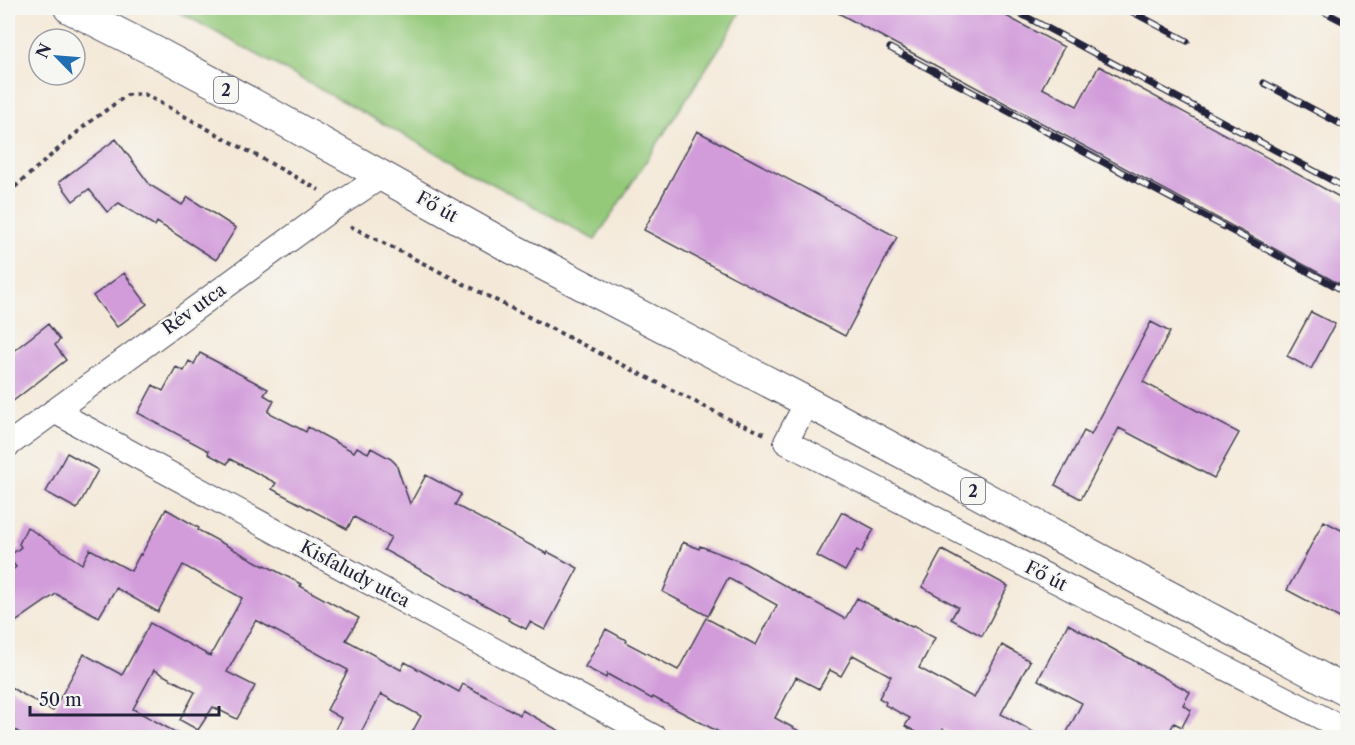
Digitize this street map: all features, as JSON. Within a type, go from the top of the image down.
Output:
[{"type":"main road","name":"Fő út","points":[[69,8],[162,55],[511,248],[807,402],[1347,692]]},
{"type":"street","name":"Rév utca","points":[[8,444],[333,208],[381,176]]},
{"type":"street","points":[[786,442],[807,402]]},
{"type":"street","name":"Kisfaludy utca","points":[[54,411],[656,738]]},
{"type":"street","name":"Fő út","points":[[786,442],[1347,731]]},
{"type":"path","points":[[8,193],[87,124],[127,95],[144,94],[333,208],[729,419],[786,442]]},
{"type":"green space","points":[[172,8],[742,8],[727,36],[595,240]]},
{"type":"building","points":[[829,8],[991,8],[1064,47],[1042,88],[1077,106],[1099,66],[1347,201],[1347,288]]},
{"type":"building","points":[[697,131],[897,237],[845,336],[644,230]]},
{"type":"building","points":[[116,139],[150,185],[182,205],[188,197],[236,228],[216,260],[157,222],[155,226],[119,203],[107,212],[89,189],[73,201],[59,182]]},
{"type":"building","points":[[124,273],[147,304],[117,327],[93,296]]},
{"type":"building","points":[[1311,312],[1335,324],[1311,369],[1287,356]]},
{"type":"building","points":[[1151,322],[1170,332],[1143,382],[1239,433],[1214,478],[1119,428],[1081,499],[1055,485],[1084,431],[1091,435]]},
{"type":"building","points":[[48,324],[60,340],[55,345],[66,360],[8,405],[8,355]]},
{"type":"building","points":[[200,353],[268,389],[264,395],[274,401],[268,412],[306,432],[308,427],[354,452],[357,447],[368,453],[371,448],[391,459],[396,464],[410,504],[426,475],[461,494],[455,505],[578,568],[545,630],[530,622],[526,629],[384,550],[391,537],[354,517],[347,529],[272,489],[276,483],[230,459],[227,464],[208,454],[209,451],[138,413],[153,385],[163,391],[176,367],[184,371],[189,361],[194,364]]},
{"type":"building","points":[[67,453],[98,470],[77,509],[46,492]]},
{"type":"building","points":[[166,509],[199,528],[198,530],[301,584],[300,586],[359,618],[346,640],[401,670],[405,662],[459,692],[463,684],[520,715],[522,710],[572,738],[409,738],[421,716],[381,694],[358,738],[331,738],[341,718],[327,710],[348,670],[256,620],[227,672],[255,686],[237,719],[213,707],[198,730],[180,720],[195,692],[154,670],[133,709],[186,738],[28,738],[8,726],[8,686],[53,711],[84,654],[122,675],[150,623],[210,656],[242,598],[183,565],[158,612],[116,588],[99,617],[56,594],[8,627],[8,574],[16,567],[8,557],[21,547],[19,544],[27,527],[82,564],[90,549],[131,571]]},
{"type":"building","points":[[842,512],[874,529],[861,553],[857,550],[845,571],[817,556]]},
{"type":"building","points":[[1324,521],[1347,533],[1347,622],[1287,590]]},
{"type":"building","points":[[683,542],[744,563],[845,619],[857,598],[913,626],[935,638],[919,668],[974,698],[1002,645],[1030,661],[1001,714],[1044,738],[959,738],[943,729],[938,738],[927,738],[905,726],[910,718],[885,705],[886,702],[879,698],[891,676],[853,655],[841,676],[830,670],[819,689],[796,677],[775,718],[812,738],[730,738],[607,674],[606,678],[585,667],[606,629],[626,640],[625,642],[678,670],[706,618],[756,645],[777,605],[728,578],[708,616],[663,592]]},
{"type":"building","points":[[942,550],[1008,586],[982,636],[951,619],[958,607],[922,587]]},
{"type":"building","points":[[1068,624],[1190,692],[1183,705],[1191,710],[1182,727],[1174,723],[1166,738],[1064,738],[1082,703],[1038,680]]},
{"type":"railway","points":[[1010,8],[1348,189]]},
{"type":"railway","points":[[1125,8],[1187,41]]},
{"type":"railway","points":[[1317,8],[1348,24]]},
{"type":"railway","points":[[890,48],[1348,293]]},
{"type":"railway","points":[[1264,83],[1348,128]]}]
